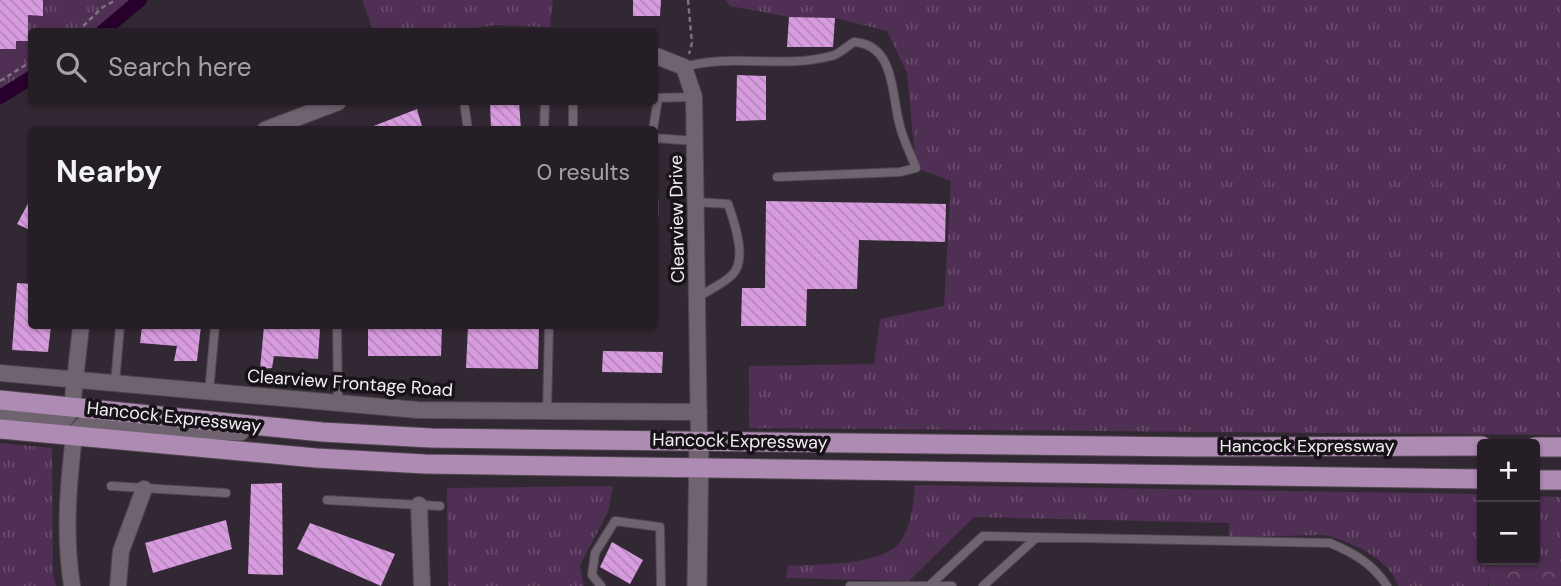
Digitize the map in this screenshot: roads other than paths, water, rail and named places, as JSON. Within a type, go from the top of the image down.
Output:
[{"type":"main road","name":"Hancock Expressway","points":[[0,400],[279,428],[432,438],[1196,447],[1477,446]]},
{"type":"main road","points":[[0,418],[63,419],[72,407]]},
{"type":"main road","points":[[74,436],[84,426],[94,425],[187,431],[279,428]]},
{"type":"main road","name":"Hancock Expressway","points":[[0,429],[357,461],[699,469],[1477,479]]},
{"type":"main road","points":[[697,586],[699,441]]},
{"type":"main road","points":[[1540,447],[1561,447]]},
{"type":"main road","points":[[1540,480],[1561,480]]},
{"type":"street","points":[[658,57],[684,67]]},
{"type":"street","name":"Clearview Drive","points":[[684,67],[694,97],[699,441]]},
{"type":"street","points":[[275,126],[330,105]]},
{"type":"street","points":[[72,407],[81,329]]},
{"type":"street","name":"Clearview Frontage Road","points":[[0,373],[418,410],[699,412]]},
{"type":"street","points":[[72,586],[66,552],[67,501],[74,436]]},
{"type":"street","points":[[118,586],[121,551],[144,489]]},
{"type":"street","points":[[419,505],[422,586]]},
{"type":"lane","points":[[684,67],[703,61],[804,61],[834,55],[854,42],[870,44],[881,53],[889,71],[900,128],[916,168],[900,172],[777,177]]},
{"type":"lane","points":[[658,98],[694,97]]},
{"type":"lane","points":[[464,105],[467,126]]},
{"type":"lane","points":[[544,126],[545,105]]},
{"type":"lane","points":[[573,105],[573,126]]},
{"type":"lane","points":[[653,126],[655,105]]},
{"type":"lane","points":[[658,138],[695,141]]},
{"type":"lane","points":[[696,202],[728,204],[736,227],[739,260],[735,274],[698,297]]},
{"type":"lane","points":[[115,383],[120,329]]},
{"type":"lane","points":[[209,392],[215,329]]},
{"type":"lane","points":[[337,329],[338,403]]},
{"type":"lane","points":[[547,411],[550,329]]},
{"type":"lane","points":[[111,486],[226,494]]},
{"type":"lane","points":[[327,500],[440,506]]},
{"type":"lane","points":[[600,586],[592,575],[595,553],[615,521],[660,527],[661,586]]},
{"type":"lane","points":[[930,586],[983,536],[1330,543],[1353,552],[1377,570],[1387,586]]},
{"type":"lane","points":[[983,586],[1037,537]]},
{"type":"lane","points":[[850,586],[952,586]]},
{"type":"waterway","points":[[107,28],[140,0]]},
{"type":"waterway","points":[[0,97],[28,80]]}]
